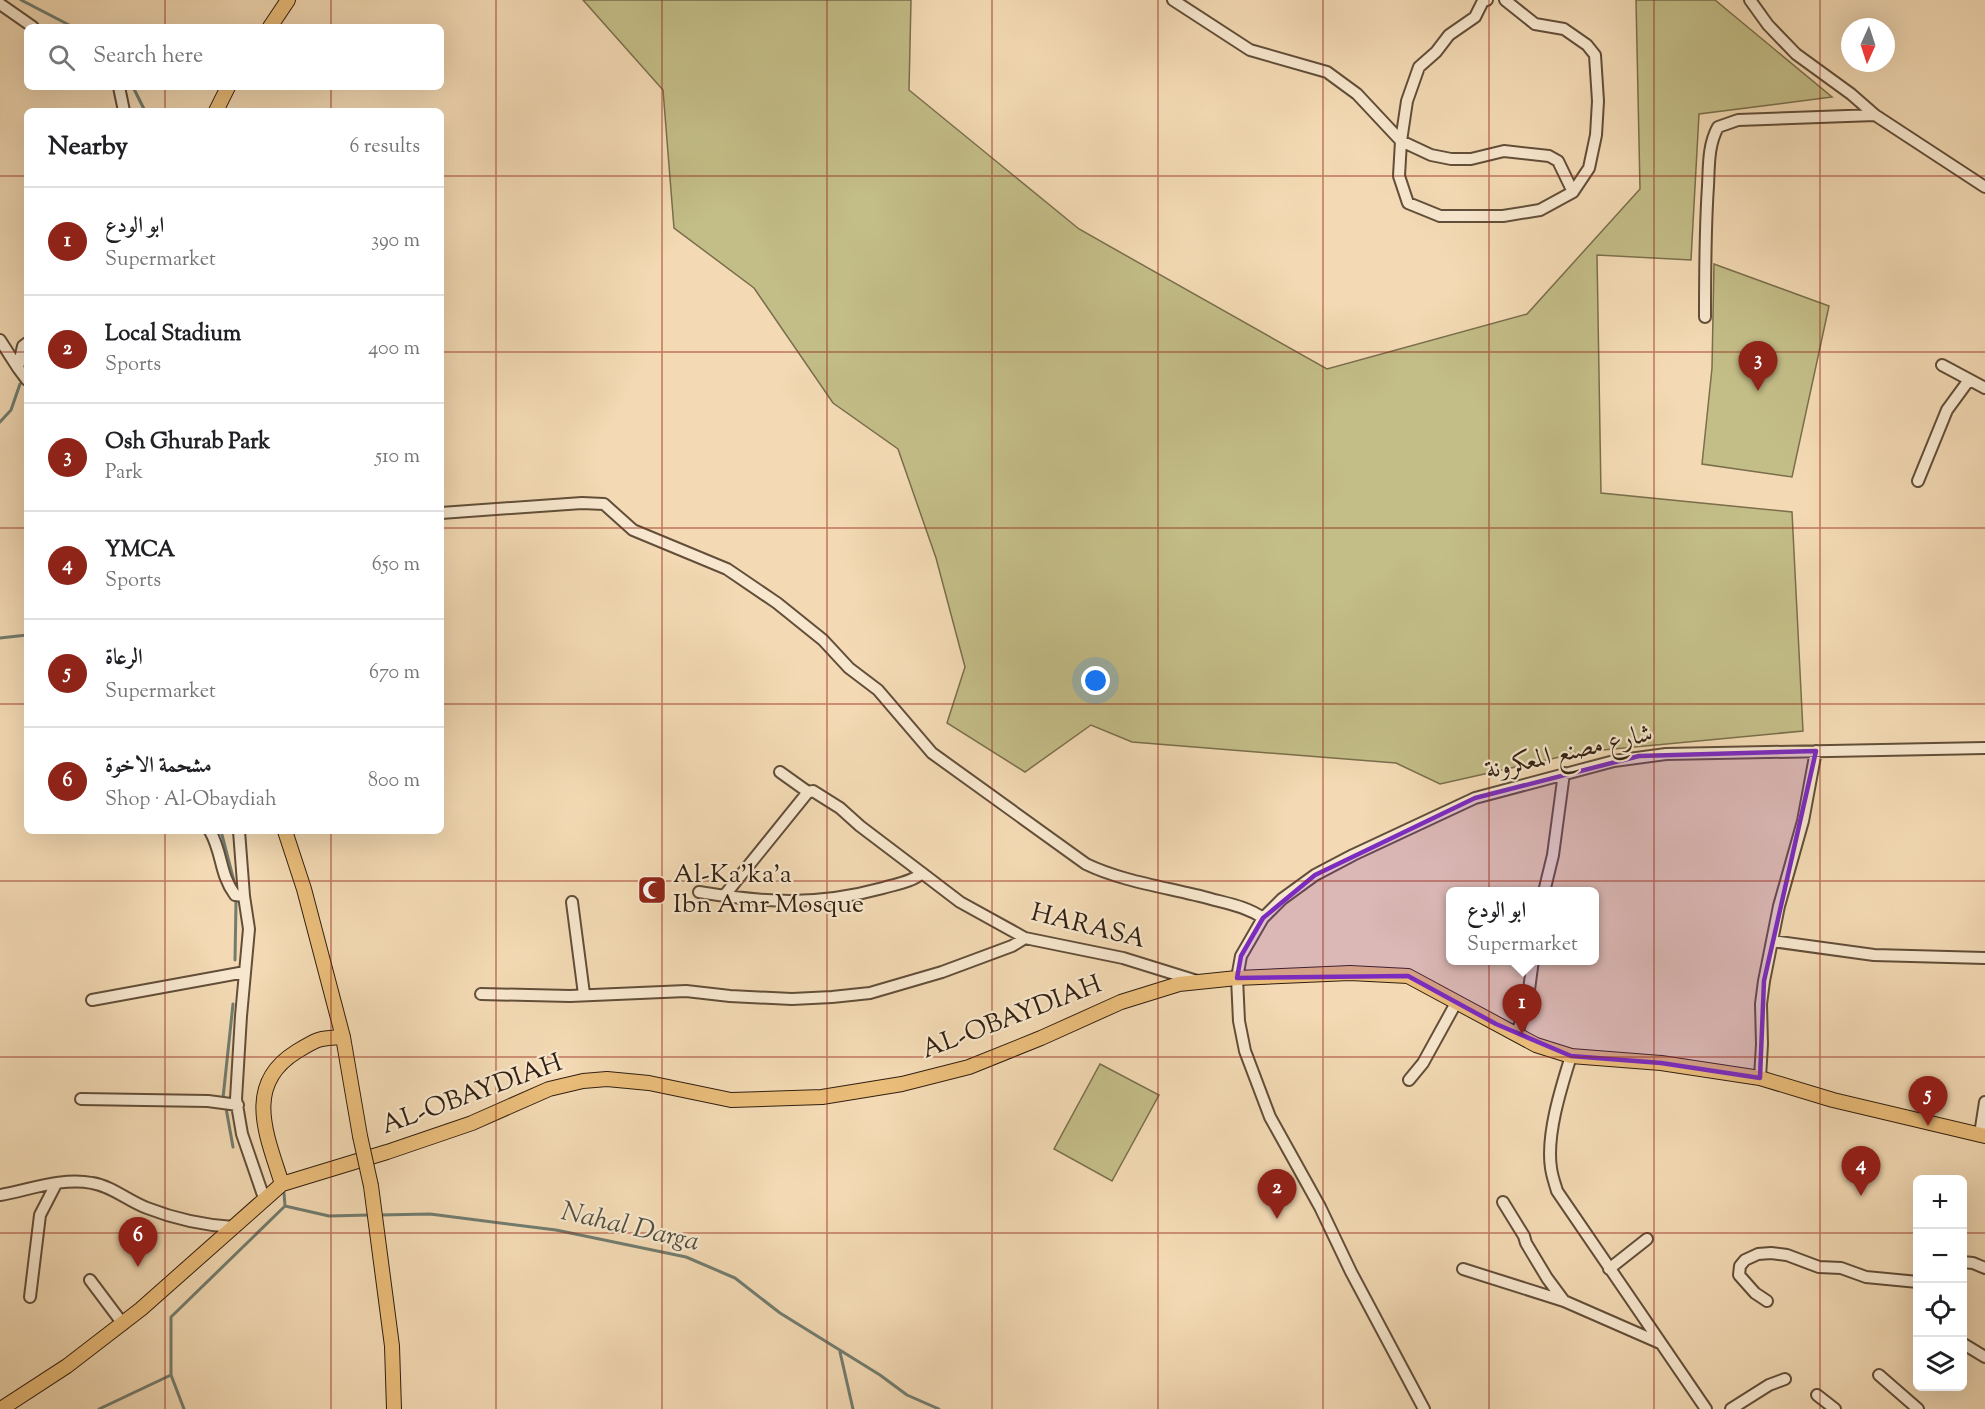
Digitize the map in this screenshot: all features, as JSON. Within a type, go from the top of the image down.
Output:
[{"type":"main road","points":[[272,24],[288,0]]},
{"type":"main road","points":[[218,108],[226,90]]},
{"type":"main road","points":[[286,834],[304,889],[343,1037],[371,1186],[392,1346],[394,1409]]},
{"type":"main road","name":"AL-OBAYDIAH","points":[[1,1409],[67,1366],[123,1324],[282,1184],[472,1123],[549,1089],[583,1081],[607,1079],[649,1083],[731,1100],[822,1097],[902,1084],[969,1067],[1130,999],[1168,986],[1197,981],[1350,973],[1408,976],[1536,1045],[1571,1056],[1683,1066],[1760,1078],[1833,1100],[1982,1135]]},
{"type":"main road","points":[[282,1184],[264,1128],[262,1098],[268,1082],[283,1060],[318,1038],[343,1037]]},
{"type":"street","points":[[1173,0],[1250,50],[1327,72],[1357,94],[1401,141],[1431,155],[1451,159],[1471,159],[1504,151],[1549,156],[1558,161],[1573,192]]},
{"type":"street","points":[[1487,0],[1483,1],[1475,17],[1449,35],[1436,52],[1419,67],[1407,101],[1399,176],[1408,203],[1440,216],[1503,216],[1540,210],[1573,192],[1589,168],[1596,135],[1598,101],[1595,55],[1587,45],[1564,29],[1534,24],[1504,0]]},
{"type":"street","points":[[1750,0],[1768,25],[1796,54],[1851,94],[1875,115],[1985,187]]},
{"type":"street","points":[[0,4],[29,24]]},
{"type":"street","points":[[120,90],[123,108]]},
{"type":"street","points":[[1706,317],[1705,231],[1709,160],[1712,138],[1718,127],[1738,120],[1875,115]]},
{"type":"street","points":[[0,340],[24,376]]},
{"type":"street","points":[[18,368],[24,345]]},
{"type":"street","points":[[1942,365],[1985,388]]},
{"type":"street","points":[[1918,481],[1947,410],[1969,380]]},
{"type":"street","points":[[444,513],[582,503],[604,504],[633,530],[727,569],[777,603],[823,640],[849,668],[878,690],[932,753],[1086,864],[1108,874],[1250,909],[1263,918]]},
{"type":"street","name":"شارع مصنع المعكرونة","points":[[1424,1409],[1351,1272],[1320,1207],[1270,1117],[1245,1051],[1239,1021],[1240,956],[1263,918],[1282,899],[1315,875],[1475,798],[1614,761],[1666,754],[1985,748]]},
{"type":"street","points":[[1760,1078],[1761,1004],[1779,906],[1803,821],[1816,751]]},
{"type":"street","name":"HARASA","points":[[780,772],[808,792],[817,793],[840,808],[860,826],[960,902],[1024,938],[1123,958],[1197,981]]},
{"type":"street","points":[[1545,887],[1553,855],[1564,773]]},
{"type":"street","points":[[724,896],[808,792]]},
{"type":"street","points":[[212,834],[217,843],[225,881],[235,895],[244,896]]},
{"type":"street","points":[[239,834],[249,928],[241,1016],[237,1105],[242,1134],[264,1198]]},
{"type":"street","points":[[699,892],[759,901],[824,900],[886,887],[916,878],[922,873]]},
{"type":"street","points":[[572,902],[584,994]]},
{"type":"street","points":[[481,994],[686,991],[792,999],[860,994],[951,969],[1012,946],[1024,938]]},
{"type":"street","points":[[1772,941],[1874,955],[1985,958]]},
{"type":"street","points":[[1516,1034],[1528,997],[1532,965]]},
{"type":"street","points":[[92,1000],[245,972]]},
{"type":"street","points":[[1409,1080],[1423,1063],[1456,1003]]},
{"type":"street","points":[[1571,1056],[1559,1092],[1551,1142],[1551,1167],[1557,1191],[1706,1409]]},
{"type":"street","points":[[81,1099],[208,1101],[237,1105]]},
{"type":"street","points":[[1982,1135],[1985,1102]]},
{"type":"street","points":[[0,1194],[81,1181],[106,1187],[145,1208],[190,1222],[233,1227]]},
{"type":"street","points":[[30,1297],[40,1215],[56,1184]]},
{"type":"street","points":[[1503,1202],[1524,1236],[1526,1244],[1564,1301]]},
{"type":"street","points":[[1609,1269],[1647,1239]]},
{"type":"street","points":[[1767,1301],[1755,1293],[1739,1275],[1740,1266],[1745,1260],[1758,1254],[1787,1255],[1806,1263],[1841,1268],[1866,1277],[1913,1282]]},
{"type":"street","points":[[1967,1262],[1985,1268]]},
{"type":"street","points":[[1463,1269],[1564,1301],[1663,1344]]},
{"type":"street","points":[[90,1280],[123,1324]]},
{"type":"street","points":[[1967,1346],[1985,1357]]},
{"type":"street","points":[[1879,1375],[1918,1409]]},
{"type":"street","points":[[1731,1409],[1769,1385],[1785,1378]]},
{"type":"street","points":[[1817,1395],[1835,1409]]},
{"type":"highlighted area","points":[[1816,751],[1764,981],[1760,1078],[1661,1063],[1571,1056],[1496,1024],[1408,976],[1237,978],[1241,956],[1263,918],[1315,875],[1475,798],[1639,756]]},
{"type":"shaded area","points":[[583,0],[911,0],[909,90],[1079,229],[1327,369],[1527,314],[1640,189],[1636,0],[1715,0],[1832,97],[1699,114],[1691,260],[1597,255],[1601,493],[1792,512],[1803,731],[1582,752],[1440,784],[1396,763],[1132,742],[1091,725],[1025,772],[947,723],[965,667],[936,558],[898,449],[833,403],[754,288],[674,228],[663,90]]},
{"type":"shaded area","points":[[1714,264],[1829,306],[1792,477],[1702,464],[1712,368]]},
{"type":"shaded area","points":[[1100,1064],[1159,1095],[1112,1181],[1054,1149]]},
{"type":"waterway","name":"Nahal Darga","points":[[21,0],[67,24]]},
{"type":"waterway","name":"Nahal Darga","points":[[134,90],[144,108]]},
{"type":"waterway","name":"Nahal Darga","points":[[0,422],[11,410],[20,384]]},
{"type":"waterway","name":"Nahal Darga","points":[[0,638],[24,635]]},
{"type":"waterway","name":"Nahal Darga","points":[[222,834],[235,885]]},
{"type":"waterway","name":"Nahal Darga","points":[[235,960],[236,902]]},
{"type":"waterway","name":"Nahal Darga","points":[[223,1098],[233,1004]]},
{"type":"waterway","name":"Nahal Darga","points":[[226,1108],[233,1147]]},
{"type":"waterway","name":"Nahal Darga","points":[[284,1193],[285,1206],[329,1216],[370,1215]]},
{"type":"waterway","points":[[184,1409],[171,1375],[171,1317],[285,1206]]},
{"type":"waterway","name":"Nahal Darga","points":[[379,1215],[430,1214],[556,1230],[686,1257],[735,1278],[780,1313],[880,1375],[907,1395],[939,1409]]},
{"type":"waterway","points":[[840,1352],[853,1409]]},
{"type":"waterway","points":[[99,1409],[171,1375]]},
{"type":"place","name":"Osh Ghurab Park","points":[[1758,391]]},
{"type":"place","name":"Al-Ka'ka'a Ibn Amr Mosque","points":[[652,890]]},
{"type":"place","name":"ابو الودع","points":[[1522,1034]]},
{"type":"place","name":"الرعاة","points":[[1928,1126]]},
{"type":"place","name":"YMCA","points":[[1861,1196]]},
{"type":"place","name":"Local Stadium","points":[[1277,1219]]},
{"type":"place","name":"مشحمة الاخوة","points":[[138,1267]]}]
